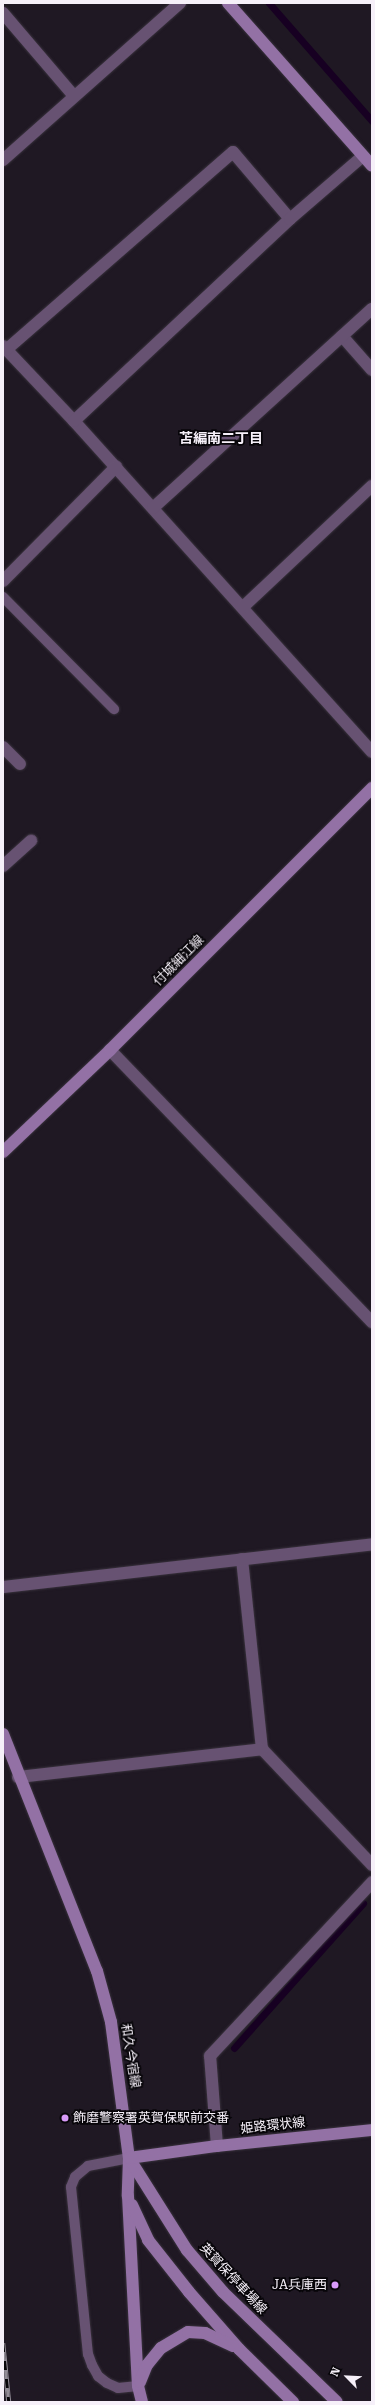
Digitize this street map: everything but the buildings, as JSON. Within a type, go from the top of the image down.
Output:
[{"type":"main road","points":[[228,3],[372,166]]},
{"type":"main road","name":"付城細江線","points":[[3,1152],[110,1050],[372,788]]},
{"type":"main road","name":"和久今宿線","points":[[3,1734],[18,1777],[97,1971],[111,2022],[129,2158],[128,2196],[138,2386],[142,2402]]},
{"type":"main road","name":"姫路環状線","points":[[129,2158],[217,2146],[372,2130]]},
{"type":"main road","name":"英賀保停車場線","points":[[129,2158],[192,2256],[223,2292],[337,2402]]},
{"type":"main road","points":[[128,2196],[148,2240],[189,2292],[239,2349],[293,2402]]},
{"type":"main road","points":[[138,2386],[147,2365],[161,2348],[188,2332],[205,2333],[239,2349]]},
{"type":"street","points":[[3,160],[180,3]]},
{"type":"street","points":[[3,13],[74,96]]},
{"type":"street","points":[[290,220],[232,152],[5,348],[116,467],[372,752]]},
{"type":"street","points":[[74,421],[290,220],[363,156]]},
{"type":"street","points":[[153,508],[372,309]]},
{"type":"street","points":[[342,336],[372,370]]},
{"type":"street","points":[[3,581],[116,467]]},
{"type":"street","points":[[243,607],[372,486]]},
{"type":"street","points":[[3,747],[20,764]]},
{"type":"street","points":[[5,859],[30,841]]},
{"type":"street","points":[[110,1050],[372,1322]]},
{"type":"street","points":[[3,1587],[372,1544]]},
{"type":"street","points":[[242,1559],[262,1749],[372,1864]]},
{"type":"street","points":[[18,1777],[262,1749]]},
{"type":"street","points":[[217,2146],[210,2056],[372,1882]]},
{"type":"lane","points":[[3,596],[114,709]]},
{"type":"lane","points":[[129,2158],[88,2166],[75,2177],[71,2187],[88,2354],[98,2376],[107,2383],[118,2388],[138,2386]]},
{"type":"waterway","points":[[269,3],[372,121]]},
{"type":"waterway","points":[[234,2048],[363,1903]]},
{"type":"railway","points":[[3,2343],[9,2402]]},
{"type":"place","name":"飾磨警察署英賀保駅前交番","points":[[65,2118]]},
{"type":"place","name":"JA兵庫西","points":[[335,2285]]},
{"type":"district","name":"苫編南二丁目","points":[[221,438]]}]
